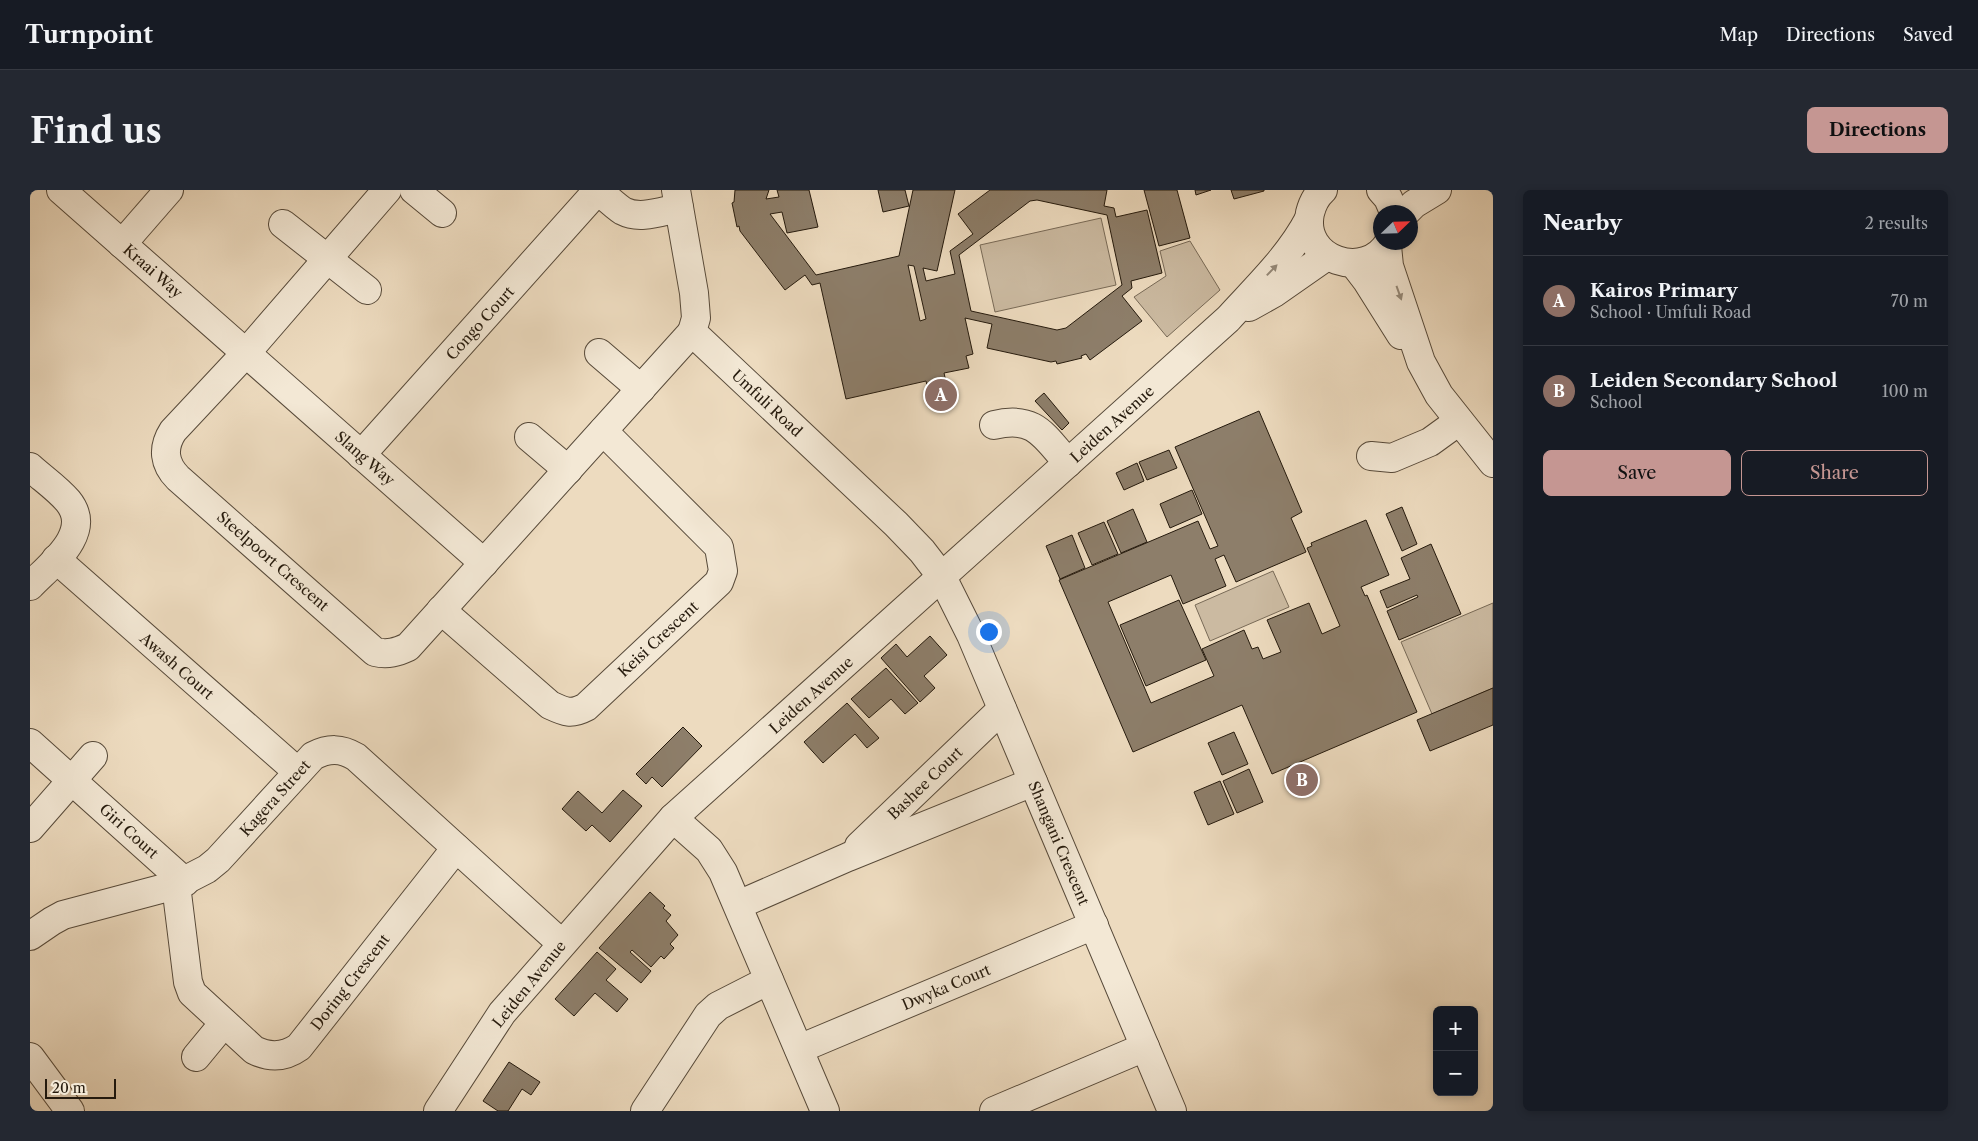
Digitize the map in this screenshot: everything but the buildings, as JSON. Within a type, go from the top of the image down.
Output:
[{"type":"street","name":"Kraai Way","points":[[60,190],[246,353]]},
{"type":"street","points":[[122,244],[169,190]]},
{"type":"street","name":"Steelpoort Crescent","points":[[388,190],[246,353],[170,436],[166,454],[173,473],[376,652],[392,653],[408,647],[692,332]]},
{"type":"street","points":[[414,190],[442,213]]},
{"type":"street","points":[[598,190],[624,211],[631,214],[644,215],[677,199],[694,293],[696,318],[692,332]]},
{"type":"street","name":"Congo Court","points":[[361,455],[598,190]]},
{"type":"street","points":[[1381,190],[1391,205]]},
{"type":"street","points":[[1413,205],[1436,190]]},
{"type":"street","name":"Leiden Avenue","points":[[438,1111],[502,1013],[561,943],[673,818],[1228,319],[1299,238],[1309,219],[1312,205],[1321,191]]},
{"type":"street","points":[[1309,219],[1315,243],[1327,256],[1335,261],[1354,264],[1366,262],[1378,256],[1383,250]]},
{"type":"street","points":[[283,224],[366,290]]},
{"type":"street","points":[[1389,250],[1390,266],[1422,362],[1439,395],[1493,462]]},
{"type":"street","name":"Leiden Avenue","points":[[1228,319],[1274,293],[1327,256]]},
{"type":"street","points":[[1354,264],[1382,304],[1405,342],[1422,362]]},
{"type":"street","name":"Umfuli Road","points":[[692,332],[896,524],[922,551],[942,577]]},
{"type":"street","name":"Slang Way","points":[[246,353],[484,563]]},
{"type":"street","points":[[599,353],[641,389]]},
{"type":"street","points":[[1371,456],[1392,458],[1430,442],[1459,421]]},
{"type":"street","points":[[994,425],[1017,422],[1033,427],[1040,432],[1068,463]]},
{"type":"street","name":"Keisi Crescent","points":[[441,610],[550,705],[561,711],[576,713],[586,707],[719,582],[722,571],[719,547],[603,431]]},
{"type":"street","points":[[529,437],[568,470]]},
{"type":"street","points":[[30,467],[67,499],[74,512],[76,528],[71,542],[30,586]]},
{"type":"street","name":"Awash Court","points":[[56,559],[298,772]]},
{"type":"street","name":"Shangani Crescent","points":[[942,577],[971,635],[1172,1111]]},
{"type":"street","name":"Bashee Court","points":[[848,857],[1002,709]]},
{"type":"street","name":"Giri Court","points":[[30,743],[181,883]]},
{"type":"street","name":"Kagera Street","points":[[30,936],[52,920],[63,916],[181,883],[218,860],[313,756],[322,752],[340,750],[356,757],[561,943]]},
{"type":"street","points":[[30,828],[93,756]]},
{"type":"street","name":"Bashee Court","points":[[738,905],[848,857],[1033,782]]},
{"type":"street","points":[[673,818],[710,850],[723,872],[825,1111]]},
{"type":"street","name":"Doring Crescent","points":[[181,883],[188,982],[196,997],[254,1050],[262,1054],[280,1055],[294,1051],[299,1047],[456,848]]},
{"type":"street","name":"Dwyka Court","points":[[799,1050],[1094,925]]},
{"type":"street","points":[[652,1107],[708,1015],[718,1006],[769,980]]},
{"type":"street","points":[[196,1057],[224,1023]]},
{"type":"street","points":[[994,1111],[1145,1047]]},
{"type":"street","points":[[30,1057],[70,1111]]},
{"type":"street","points":[[30,1079],[70,1111]]},
{"type":"shaded area","points":[[1101,218],[1116,285],[995,312],[980,245]]},
{"type":"shaded area","points":[[1190,241],[1220,290],[1167,337],[1134,297],[1166,276],[1160,251]]},
{"type":"shaded area","points":[[1273,571],[1289,607],[1210,641],[1195,605]]},
{"type":"shaded area","points":[[1493,603],[1493,688],[1432,714],[1401,642]]},
{"type":"place","name":"Kairos Primary","points":[[941,395]]},
{"type":"place","name":"Leiden Secondary School","points":[[1302,780]]}]
